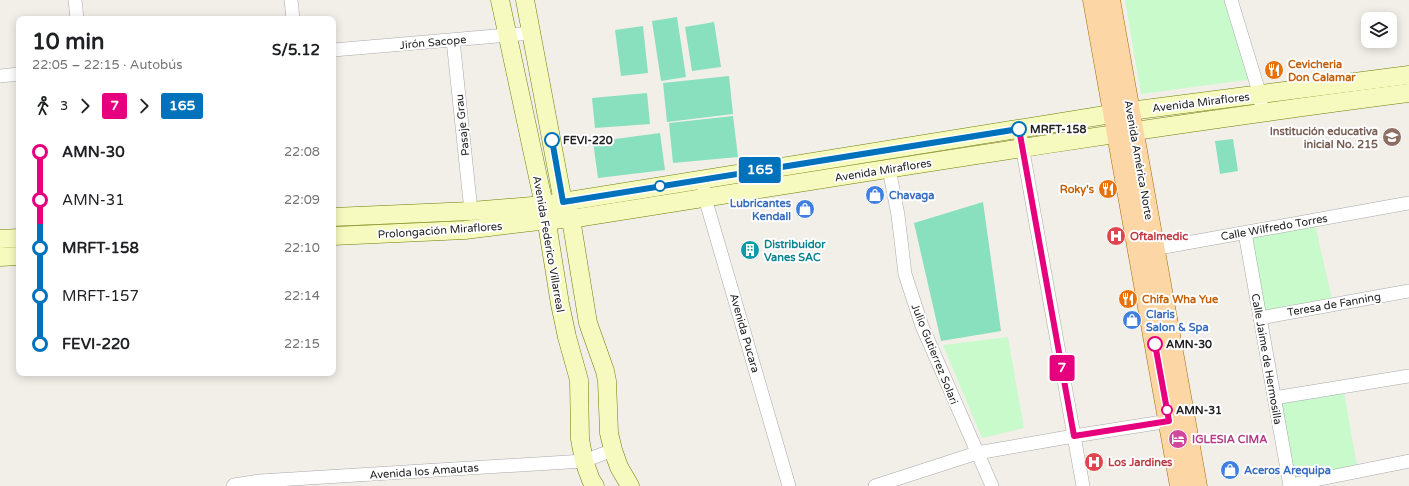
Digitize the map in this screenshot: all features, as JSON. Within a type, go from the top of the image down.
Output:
[{"type":"main road","name":"Avenida Federico Villarreal","points":[[500,0],[545,213],[560,304],[567,337],[580,380],[580,439],[584,461],[590,480],[595,486]]},
{"type":"main road","name":"Avenida Federico Villarreal","points":[[525,0],[563,202],[571,219]]},
{"type":"main road","name":"Avenida América Norte","points":[[1093,0],[1122,112],[1147,250],[1197,486]]},
{"type":"main road","name":"Avenida América Norte","points":[[1110,0],[1122,112]]},
{"type":"main road","name":"Avenida Miraflores","points":[[545,213],[571,219],[1126,132],[1261,103],[1409,75]]},
{"type":"main road","name":"Avenida Miraflores","points":[[545,213],[563,202],[1122,112],[1409,94]]},
{"type":"main road","points":[[876,152],[884,170]]},
{"type":"main road","name":"Prolongación Miraflores","points":[[336,217],[471,211],[545,213]]},
{"type":"main road","name":"Prolongación Miraflores","points":[[336,236],[466,230],[545,213]]},
{"type":"main road","points":[[571,219],[588,322],[607,381],[609,433],[619,467],[630,486]]},
{"type":"main road","points":[[0,239],[16,238]]},
{"type":"main road","name":"Avenida América Norte","points":[[1147,250],[1169,421],[1180,486]]},
{"type":"main road","points":[[0,257],[16,256]]},
{"type":"street","points":[[75,0],[77,16]]},
{"type":"street","points":[[291,0],[292,16]]},
{"type":"street","points":[[1231,0],[1261,103]]},
{"type":"street","name":"Jirón Sacope","points":[[336,50],[532,33]]},
{"type":"street","name":"Pasaje Grau","points":[[453,40],[471,211]]},
{"type":"street","points":[[0,72],[0,76],[16,74]]},
{"type":"street","points":[[1019,129],[1083,486]]},
{"type":"street","name":"Julio Gutierrez Solari","points":[[884,170],[898,215],[905,274],[922,326],[992,486]]},
{"type":"street","name":"Avenida Pucara","points":[[702,179],[705,198],[790,486]]},
{"type":"street","name":"Calle Wilfredo Torres","points":[[1147,250],[1409,203]]},
{"type":"street","name":"Calle Jaime de Hermosilla","points":[[1244,233],[1290,486]]},
{"type":"street","name":"Teresa de Fanning","points":[[1260,318],[1409,291]]},
{"type":"street","points":[[1274,398],[1409,376]]},
{"type":"street","points":[[875,486],[977,453],[1169,421]]},
{"type":"street","name":"Avenida los Amautas","points":[[233,486],[260,481],[584,461],[613,450]]},
{"type":"street","points":[[1290,486],[1409,461]]},
{"type":"green space","points":[[1125,0],[1224,0],[1253,79],[1141,94]]},
{"type":"green space","points":[[677,17],[686,77],[661,81],[652,21]]},
{"type":"green space","points":[[714,22],[721,67],[692,71],[685,27]]},
{"type":"green space","points":[[643,26],[648,73],[621,76],[615,30]]},
{"type":"green space","points":[[729,76],[733,114],[667,122],[663,83]]},
{"type":"green space","points":[[647,93],[650,124],[595,128],[592,98]]},
{"type":"green space","points":[[733,116],[738,157],[673,163],[669,123]]},
{"type":"green space","points":[[660,133],[665,170],[598,178],[593,142]]},
{"type":"green space","points":[[1233,139],[1238,171],[1220,174],[1215,141]]},
{"type":"green space","points":[[983,202],[1001,331],[941,341],[914,223]]},
{"type":"green space","points":[[1314,220],[1332,299],[1263,313],[1249,230]]},
{"type":"green space","points":[[1008,337],[1024,428],[982,438],[943,345]]},
{"type":"green space","points":[[1344,392],[1357,466],[1293,479],[1280,401]]},
{"type":"bus line","name":"7","points":[[1019,129],[1074,436],[1169,421],[1155,344]]},
{"type":"bus line","name":"165","points":[[552,140],[563,202],[1019,129]]},
{"type":"place","name":"Cevicheria Don Calamar","points":[[1274,70]]},
{"type":"place","name":"MRFT-158","points":[[1019,129]]},
{"type":"place","name":"Institución educativa inicial No. 215","points":[[1392,137]]},
{"type":"place","name":"FEVI-220","points":[[552,140]]},
{"type":"place","name":"Roky's","points":[[1108,189]]},
{"type":"place","name":"Chavaga","points":[[875,195]]},
{"type":"place","name":"Lubricantes Kendall","points":[[805,209]]},
{"type":"place","name":"Oftalmedic","points":[[1116,236]]},
{"type":"place","name":"Distribuidor Vanes SAC","points":[[750,250]]},
{"type":"place","name":"Chifa Wha Yue","points":[[1128,299]]},
{"type":"place","name":"Claris Salon & Spa","points":[[1132,320]]},
{"type":"place","name":"AMN-30","points":[[1155,344]]},
{"type":"place","name":"AMN-31","points":[[1167,410]]},
{"type":"place","name":"IGLESIA CIMA","points":[[1178,439]]},
{"type":"place","name":"Los Jardines","points":[[1094,462]]},
{"type":"place","name":"Aceros Arequipa","points":[[1230,470]]}]
